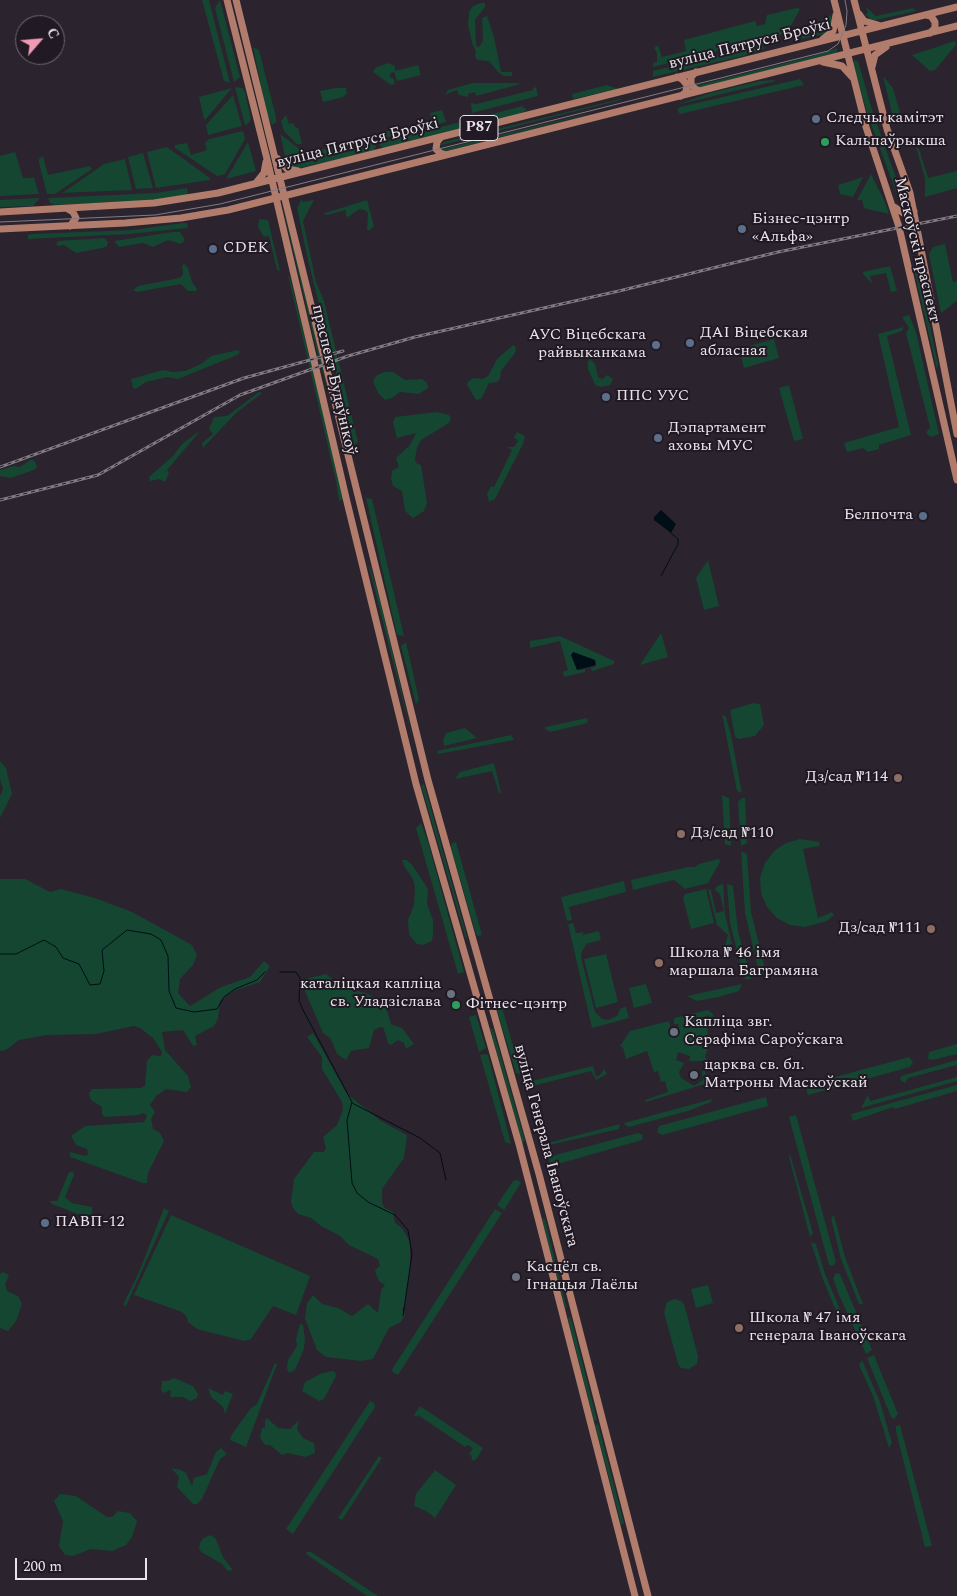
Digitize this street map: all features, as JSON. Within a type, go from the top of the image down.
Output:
[{"type":"main road","name":"праспект Будаўнікоў","points":[[227,0],[280,213],[359,554],[412,766]]},
{"type":"main road","name":"праспект Будаўнікоў","points":[[236,0],[276,155],[424,764]]},
{"type":"main road","name":"Маскоўскі праспект","points":[[834,0],[866,127],[894,207],[957,480]]},
{"type":"main road","points":[[854,2],[864,22],[870,25],[886,25]]},
{"type":"main road","name":"Маскоўскі праспект","points":[[854,2],[872,73],[914,210],[957,434]]},
{"type":"main road","name":"вуліца Пятруся Броўкі","points":[[1,212],[182,200],[281,178],[957,7]]},
{"type":"main road","points":[[943,11],[938,15],[938,21],[948,29]]},
{"type":"main road","name":"Р87","points":[[816,43],[826,38],[833,31],[836,12]]},
{"type":"main road","points":[[926,15],[931,16],[936,22],[935,28],[930,33]]},
{"type":"main road","points":[[866,49],[957,26]]},
{"type":"main road","points":[[872,73],[875,55],[893,43]]},
{"type":"main road","name":"Р87","points":[[848,54],[866,49]]},
{"type":"main road","name":"вуліца Пятруся Броўкі","points":[[1,228],[69,226],[181,218],[262,202],[848,54]]},
{"type":"main road","points":[[820,61],[842,66],[856,84]]},
{"type":"main road","points":[[696,72],[691,77],[691,84],[695,89],[701,91]]},
{"type":"main road","points":[[675,78],[682,79],[687,85],[686,92],[680,97]]},
{"type":"main road","points":[[442,137],[437,142],[436,149],[440,153],[446,154]]},
{"type":"main road","points":[[423,142],[430,144],[433,150],[431,157],[427,159]]},
{"type":"main road","points":[[276,155],[287,169],[305,172]]},
{"type":"main road","points":[[256,183],[264,173],[267,159]]},
{"type":"main road","points":[[289,210],[299,196],[310,190]]},
{"type":"main road","points":[[262,202],[273,206],[280,213]]},
{"type":"main road","points":[[894,207],[905,214],[914,210]]},
{"type":"main road","points":[[68,209],[73,212],[76,218],[69,226]]},
{"type":"main road","points":[[933,374],[944,372]]},
{"type":"main road","points":[[322,397],[330,402],[334,394]]},
{"type":"main road","points":[[326,413],[331,406],[338,411]]},
{"type":"main road","points":[[359,554],[363,558],[368,558],[371,551]]},
{"type":"main road","points":[[364,572],[368,564],[373,564],[376,568]]},
{"type":"main road","name":"вуліца Генерала Іваноўскага","points":[[424,764],[539,1174],[648,1596]]},
{"type":"main road","name":"вуліца Генерала Іваноўскага","points":[[412,766],[565,1321],[635,1596]]},
{"type":"main road","points":[[483,1021],[490,1023],[495,1018]]},
{"type":"main road","points":[[486,1032],[490,1026],[498,1029]]},
{"type":"main road","points":[[561,1309],[568,1313],[573,1306]]},
{"type":"main road","points":[[565,1321],[566,1317],[570,1314],[576,1318]]},
{"type":"main road","points":[[616,1523],[623,1527],[628,1520]]},
{"type":"main road","points":[[620,1535],[624,1529],[631,1532]]},
{"type":"green space","points":[[202,0],[209,0],[230,83],[224,81]]},
{"type":"green space","points":[[220,0],[240,77],[234,82],[215,8]]},
{"type":"green space","points":[[485,3],[485,7],[475,20],[476,45],[479,47],[483,41],[482,18],[487,16],[494,37],[501,72],[512,72],[512,76],[504,76],[489,61],[477,60],[475,56],[476,52],[468,25],[469,12],[473,6]]},
{"type":"green space","points":[[866,7],[876,16],[913,8],[916,11],[872,21],[865,14],[868,13]]},
{"type":"green space","points":[[797,8],[800,9],[787,33],[653,67],[653,63],[657,62],[657,53],[654,48],[658,45],[662,57],[686,51],[684,40],[755,21],[757,26],[765,24],[767,15]]},
{"type":"green space","points":[[831,15],[832,27],[827,33],[802,39],[801,34],[811,31],[822,20],[825,20],[826,24],[829,23],[828,16]]},
{"type":"green space","points":[[955,41],[956,45],[935,70],[930,71],[912,55]]},
{"type":"green space","points":[[762,44],[764,49],[751,54],[653,77],[653,71]]},
{"type":"green space","points":[[253,47],[259,50],[276,117],[276,122],[272,125],[267,114]]},
{"type":"green space","points":[[837,48],[837,52],[831,54],[698,88],[695,86],[809,57]]},
{"type":"green space","points":[[855,60],[858,61],[873,113],[904,200],[904,208],[901,206],[867,113],[853,63]]},
{"type":"green space","points":[[388,63],[395,66],[395,71],[418,65],[421,75],[397,81],[394,72],[390,74],[390,77],[394,79],[395,84],[391,85],[373,72],[375,68]]},
{"type":"green space","points":[[883,76],[893,88],[900,118],[893,118]]},
{"type":"green space","points":[[800,79],[804,85],[680,114],[677,110],[680,107]]},
{"type":"green space","points":[[760,81],[776,81],[676,105],[710,93]]},
{"type":"green space","points":[[473,83],[521,84],[476,96],[475,92],[468,94],[468,97],[459,95],[457,90],[445,95],[448,90]]},
{"type":"green space","points":[[607,85],[618,89],[573,99],[572,94]]},
{"type":"green space","points":[[235,87],[243,88],[245,92],[251,119],[245,125]]},
{"type":"green space","points":[[536,87],[538,96],[472,113],[471,103],[477,104],[533,90]]},
{"type":"green space","points":[[232,88],[206,119],[204,119],[199,97]]},
{"type":"green space","points":[[346,88],[347,93],[343,97],[323,102],[320,91]]},
{"type":"green space","points":[[233,95],[242,126],[208,135],[206,125]]},
{"type":"green space","points":[[621,100],[438,146],[444,142]]},
{"type":"green space","points":[[522,106],[527,110],[518,115],[476,125],[474,119]]},
{"type":"green space","points":[[442,110],[446,122],[379,139],[383,132],[432,120],[430,113]]},
{"type":"green space","points":[[586,114],[442,152],[439,150]]},
{"type":"green space","points":[[286,115],[289,124],[293,123],[296,128],[298,127],[302,144],[297,144],[284,131],[281,121]]},
{"type":"green space","points":[[468,120],[469,127],[385,149],[379,143]]},
{"type":"green space","points":[[243,131],[245,139],[225,174],[217,176],[175,148],[175,145],[187,143],[191,155],[207,150],[205,143],[209,139]]},
{"type":"green space","points":[[280,134],[306,154],[369,136],[376,147],[373,152],[290,170]]},
{"type":"green space","points":[[248,142],[256,171],[226,179]]},
{"type":"green space","points":[[167,147],[210,178],[210,180],[156,188],[147,152]]},
{"type":"green space","points":[[916,147],[919,149],[928,178],[957,171],[957,188],[925,197],[925,178]]},
{"type":"green space","points":[[15,152],[23,178],[34,178],[39,194],[0,196],[0,156]]},
{"type":"green space","points":[[143,153],[153,188],[136,189],[128,157]]},
{"type":"green space","points":[[43,156],[48,175],[90,166],[92,169],[55,194],[47,194],[39,163],[39,159]]},
{"type":"green space","points":[[125,159],[132,190],[62,193],[104,164]]},
{"type":"green space","points":[[871,174],[889,214],[864,208],[862,200],[857,200]]},
{"type":"green space","points":[[863,177],[853,197],[840,194],[838,185]]},
{"type":"green space","points":[[187,188],[188,195],[156,200],[55,205],[50,203],[48,198],[155,193]]},
{"type":"green space","points":[[40,198],[33,206],[0,207],[0,200]]},
{"type":"green space","points":[[302,199],[303,202],[314,200],[303,221],[316,282],[324,301],[358,442],[354,445],[297,208]]},
{"type":"green space","points":[[367,200],[374,226],[370,230],[367,230],[368,213],[365,210],[359,209],[348,217],[346,216],[346,210],[327,215],[322,214]]},
{"type":"green space","points":[[282,204],[297,258],[330,398],[317,351]]},
{"type":"green space","points":[[259,219],[268,220],[280,271],[277,270],[269,236],[264,237],[258,227]]},
{"type":"green space","points":[[187,223],[188,228],[130,234],[28,239],[28,235],[32,234],[132,230]]},
{"type":"green space","points":[[180,232],[185,240],[181,244],[168,240],[153,247],[143,243],[119,247],[114,241]]},
{"type":"green space","points":[[104,238],[108,242],[107,246],[76,253],[64,245],[58,246],[56,244],[58,241]]},
{"type":"green space","points":[[945,244],[953,282],[957,281],[957,301],[941,313],[929,254],[933,247]]},
{"type":"green space","points":[[184,264],[188,268],[192,282],[197,289],[196,291],[188,291],[181,284],[137,292],[133,290],[138,286],[179,278],[183,275],[182,266]]},
{"type":"green space","points":[[917,264],[938,364],[937,370],[913,265]]},
{"type":"green space","points":[[890,266],[897,291],[891,292],[886,273],[870,276],[872,284],[863,274],[863,272]]},
{"type":"green space","points":[[288,275],[344,499],[339,501],[336,481]]},
{"type":"green space","points":[[909,315],[916,332],[939,434],[931,437],[926,433],[930,427],[906,333],[909,328],[902,317]]},
{"type":"green space","points":[[904,327],[902,331],[887,336],[911,435],[879,445],[879,449],[868,452],[863,448],[847,452],[844,443],[899,427],[878,334]]},
{"type":"green space","points":[[774,339],[779,358],[744,368],[739,349]]},
{"type":"green space","points":[[513,345],[516,347],[515,353],[501,371],[500,379],[497,382],[489,383],[481,399],[476,400],[467,385],[468,382],[473,378],[482,379],[488,376],[497,359]]},
{"type":"green space","points":[[238,350],[240,352],[237,355],[178,379],[167,377],[146,382],[136,389],[133,388],[131,379],[163,370],[172,372],[185,371],[201,364],[211,356]]},
{"type":"green space","points":[[590,359],[595,364],[598,377],[602,379],[607,375],[613,379],[610,385],[601,387],[595,385],[588,369]]},
{"type":"green space","points":[[393,372],[405,380],[422,379],[427,383],[428,388],[419,394],[400,392],[392,398],[385,400],[378,393],[373,381],[377,375]]},
{"type":"green space","points":[[789,385],[803,439],[794,441],[779,388]]},
{"type":"green space","points":[[259,392],[262,393],[236,413],[203,448],[202,443],[213,434],[209,429],[214,417],[227,416]]},
{"type":"green space","points":[[437,412],[449,415],[451,418],[449,423],[421,440],[417,448],[415,459],[416,463],[421,465],[427,503],[424,511],[413,518],[405,511],[402,491],[393,486],[391,479],[392,471],[399,467],[396,458],[410,445],[416,433],[397,438],[393,423],[395,417]]},
{"type":"green space","points":[[201,430],[167,470],[169,473],[165,482],[159,479],[150,481],[149,477],[173,456],[182,444]]},
{"type":"green space","points":[[517,432],[525,436],[523,444],[495,499],[489,502],[487,494],[491,486],[494,487],[512,450],[507,447],[514,447],[518,441],[514,437]]},
{"type":"green space","points":[[30,460],[36,463],[37,467],[34,470],[11,478],[0,476],[0,470],[14,466],[20,467]]},
{"type":"green space","points":[[366,498],[372,499],[404,636],[397,635]]},
{"type":"green space","points":[[708,560],[719,606],[704,610],[696,578]]},
{"type":"green space","points":[[369,567],[380,599],[415,749]]},
{"type":"green space","points":[[661,633],[668,657],[640,665]]},
{"type":"green space","points":[[560,636],[614,661],[614,664],[592,671],[590,668],[595,667],[595,660],[573,652],[580,670],[585,669],[585,672],[564,677],[563,672],[568,670],[560,641],[530,648],[530,641]]},
{"type":"green space","points":[[406,642],[419,700],[416,704],[401,646]]},
{"type":"green space","points":[[753,703],[760,704],[764,725],[755,736],[739,739],[735,737],[730,710]]},
{"type":"green space","points":[[722,714],[726,717],[731,735],[742,793],[737,791]]},
{"type":"green space","points":[[587,718],[588,722],[584,724],[550,732],[545,729],[545,727]]},
{"type":"green space","points":[[465,728],[477,738],[444,746],[443,740],[446,733]]},
{"type":"green space","points":[[511,735],[514,740],[438,754],[437,751]]},
{"type":"green space","points":[[0,761],[6,768],[12,794],[0,818],[0,796],[3,789],[0,779]]},
{"type":"green space","points":[[494,763],[501,793],[499,793],[492,771],[455,779],[460,772]]},
{"type":"green space","points":[[424,784],[467,937],[466,939],[421,785]]},
{"type":"green space","points":[[722,795],[729,798],[731,846],[725,844]]},
{"type":"green space","points":[[745,798],[747,843],[741,846],[738,802]]},
{"type":"green space","points":[[421,823],[464,972],[458,974],[416,828]]},
{"type":"green space","points":[[800,839],[820,842],[819,846],[803,849],[818,918],[832,912],[834,915],[827,921],[805,927],[790,925],[777,918],[767,907],[761,893],[760,878],[765,863],[774,851],[786,843]]},
{"type":"green space","points":[[456,842],[482,935],[478,936],[476,934],[451,848],[452,843]]},
{"type":"green space","points":[[741,851],[747,854],[751,912],[766,973],[760,977],[745,913]]},
{"type":"green space","points":[[718,859],[721,860],[708,883],[685,889],[674,880],[633,890],[631,880],[695,867],[699,864]]},
{"type":"green space","points":[[402,860],[407,860],[413,866],[428,889],[427,904],[433,920],[433,934],[432,941],[423,945],[417,944],[409,935],[408,920],[414,905],[415,888],[413,879]]},
{"type":"green space","points":[[0,879],[25,879],[50,892],[61,889],[98,899],[132,912],[192,945],[197,955],[193,965],[180,979],[178,993],[190,1006],[221,987],[250,977],[264,961],[270,966],[260,982],[233,991],[220,1001],[218,1019],[214,1026],[195,1036],[197,1045],[193,1046],[183,1030],[162,1032],[165,1050],[188,1076],[191,1087],[187,1092],[166,1089],[156,1096],[150,1105],[155,1112],[151,1119],[153,1129],[160,1133],[164,1141],[148,1173],[147,1183],[70,1157],[70,1152],[86,1156],[88,1154],[87,1149],[76,1145],[71,1136],[85,1126],[144,1122],[147,1116],[144,1113],[105,1117],[102,1114],[102,1107],[91,1100],[89,1093],[92,1089],[140,1088],[145,1086],[147,1061],[152,1055],[161,1056],[162,1052],[153,1038],[140,1028],[134,1026],[96,1034],[47,1035],[19,1040],[6,1050],[0,1051]]},
{"type":"green space","points":[[624,881],[626,892],[569,907],[572,920],[567,921],[561,897]]},
{"type":"green space","points":[[723,884],[725,914],[732,944],[725,946],[728,935],[717,925],[708,889],[711,890],[716,913],[724,911],[720,894],[715,890],[717,886]]},
{"type":"green space","points":[[727,884],[733,886],[738,931],[751,979],[748,980],[744,978],[730,923]]},
{"type":"green space","points":[[706,889],[714,923],[691,929],[683,898],[685,894]]},
{"type":"green space","points":[[573,923],[576,933],[584,932],[582,935],[599,931],[601,940],[578,946],[587,944],[582,951],[581,957],[595,1012],[602,1019],[608,1020],[617,1016],[621,1008],[626,1007],[629,1018],[592,1028],[568,924]]},
{"type":"green space","points":[[606,954],[618,1002],[596,1008],[584,959]]},
{"type":"green space","points":[[326,974],[341,986],[368,994],[385,1004],[391,1024],[402,1028],[414,1044],[406,1049],[404,1043],[398,1040],[391,1045],[388,1043],[383,1027],[380,1027],[374,1030],[369,1048],[351,1051],[346,1060],[337,1054],[331,1039],[323,1033],[302,984],[306,979]]},
{"type":"green space","points":[[646,984],[652,1003],[634,1008],[629,988]]},
{"type":"green space","points":[[742,984],[739,991],[719,997],[697,1001],[687,996]]},
{"type":"green space","points":[[500,1000],[521,1074],[516,1073],[495,1004]]},
{"type":"green space","points":[[708,1010],[713,1014],[713,1020],[710,1020],[709,1015],[701,1018],[703,1023],[707,1024],[709,1045],[705,1057],[708,1061],[689,1061],[690,1056],[678,1052],[676,1060],[684,1063],[679,1072],[681,1078],[694,1086],[703,1080],[702,1072],[705,1065],[708,1064],[705,1072],[708,1083],[646,1102],[645,1100],[668,1092],[665,1081],[661,1082],[658,1071],[654,1072],[647,1051],[626,1059],[623,1048],[620,1046],[630,1031],[669,1021],[671,1030],[669,1032],[676,1037],[679,1028],[678,1024],[674,1024],[674,1018]]},
{"type":"green space","points":[[476,1015],[486,1048],[479,1052],[469,1017]]},
{"type":"green space","points":[[490,1028],[493,1029],[525,1141],[522,1142]]},
{"type":"green space","points":[[313,1033],[347,1094],[381,1121],[407,1135],[404,1158],[382,1189],[382,1203],[385,1208],[393,1212],[395,1223],[402,1228],[410,1242],[410,1268],[405,1305],[402,1309],[405,1315],[401,1322],[389,1328],[373,1359],[361,1361],[326,1357],[317,1350],[305,1319],[307,1303],[313,1295],[322,1304],[338,1308],[352,1316],[368,1304],[378,1313],[381,1290],[385,1285],[379,1281],[376,1274],[375,1270],[380,1266],[378,1259],[349,1245],[340,1236],[321,1226],[311,1218],[298,1214],[291,1202],[294,1179],[314,1152],[324,1152],[326,1148],[323,1137],[337,1125],[343,1110],[342,1102],[322,1069],[322,1057],[307,1037]]},
{"type":"green space","points":[[957,1044],[957,1054],[932,1060],[928,1059],[929,1052]]},
{"type":"green space","points":[[480,1055],[488,1055],[511,1144],[505,1142]]},
{"type":"green space","points":[[909,1057],[913,1062],[910,1067],[808,1095],[805,1085]]},
{"type":"green space","points":[[957,1060],[957,1065],[908,1078],[905,1083],[900,1080],[901,1076]]},
{"type":"green space","points":[[593,1066],[596,1077],[604,1069],[607,1074],[596,1080],[591,1071],[533,1086],[532,1081]]},
{"type":"green space","points":[[957,1077],[957,1081],[861,1108],[868,1095],[870,1101]]},
{"type":"green space","points":[[957,1085],[957,1091],[895,1109],[893,1107],[853,1121],[851,1114]]},
{"type":"green space","points":[[766,1097],[768,1106],[662,1135],[657,1132],[659,1126]]},
{"type":"green space","points":[[712,1099],[711,1102],[688,1111],[629,1127],[624,1123]]},
{"type":"green space","points":[[796,1115],[836,1262],[833,1266],[829,1265],[789,1117]]},
{"type":"green space","points":[[620,1124],[619,1129],[545,1146],[548,1143]]},
{"type":"green space","points":[[638,1133],[643,1135],[642,1140],[551,1166],[548,1157]]},
{"type":"green space","points":[[790,1154],[813,1233],[810,1237],[789,1157]]},
{"type":"green space","points":[[69,1172],[73,1172],[74,1175],[65,1197],[72,1203],[92,1207],[92,1215],[88,1218],[52,1204],[50,1201],[57,1201]]},
{"type":"green space","points":[[518,1180],[521,1183],[504,1210],[497,1205],[513,1181]]},
{"type":"green space","points":[[164,1208],[169,1211],[126,1306],[123,1305],[139,1272]]},
{"type":"green space","points":[[495,1209],[502,1213],[398,1375],[391,1371]]},
{"type":"green space","points":[[171,1215],[310,1276],[296,1315],[273,1306],[251,1339],[245,1341],[197,1329],[188,1322],[187,1317],[182,1312],[134,1295]]},
{"type":"green space","points":[[834,1215],[845,1257],[863,1304],[859,1304],[841,1259],[831,1218]]},
{"type":"green space","points":[[542,1219],[545,1219],[567,1310],[565,1308]]},
{"type":"green space","points":[[811,1242],[816,1244],[825,1274],[842,1314],[839,1318],[822,1277]]},
{"type":"green space","points":[[3,1272],[9,1275],[5,1284],[7,1291],[18,1296],[22,1304],[16,1321],[8,1331],[0,1328],[0,1274]]},
{"type":"green space","points":[[836,1273],[840,1274],[872,1350],[866,1354],[839,1295],[833,1278]]},
{"type":"green space","points":[[708,1285],[713,1303],[696,1308],[691,1289]]},
{"type":"green space","points":[[674,1299],[684,1304],[698,1356],[697,1364],[689,1369],[681,1368],[678,1364],[664,1312],[667,1302]]},
{"type":"green space","points":[[569,1317],[571,1318],[597,1420],[594,1421],[568,1319]]},
{"type":"green space","points":[[300,1324],[303,1325],[304,1349],[295,1370],[289,1373],[287,1368],[288,1360],[297,1346],[296,1340]]},
{"type":"green space","points":[[874,1355],[898,1414],[894,1419],[891,1417],[867,1358]]},
{"type":"green space","points":[[862,1360],[880,1402],[892,1443],[889,1448],[873,1396],[859,1365]]},
{"type":"green space","points":[[275,1363],[277,1364],[246,1447],[230,1440],[232,1434],[251,1408],[257,1404]]},
{"type":"green space","points":[[335,1372],[336,1376],[324,1399],[319,1401],[302,1391],[305,1382],[320,1374]]},
{"type":"green space","points":[[174,1378],[193,1386],[198,1394],[197,1398],[190,1401],[183,1397],[170,1397],[171,1390],[163,1393],[161,1390],[162,1381]]},
{"type":"green space","points":[[208,1388],[223,1395],[225,1391],[233,1394],[225,1414],[223,1407],[211,1397]]},
{"type":"green space","points":[[370,1401],[374,1403],[375,1407],[293,1534],[286,1529]]},
{"type":"green space","points":[[420,1406],[483,1448],[478,1457],[474,1461],[469,1454],[473,1448],[467,1445],[465,1447],[418,1415],[416,1417],[414,1415]]},
{"type":"green space","points":[[267,1418],[278,1428],[290,1429],[299,1420],[297,1429],[303,1438],[314,1443],[315,1453],[305,1457],[288,1453],[282,1455],[270,1445],[265,1445],[260,1438]]},
{"type":"green space","points":[[598,1424],[623,1524],[621,1524],[595,1425]]},
{"type":"green space","points":[[900,1425],[932,1546],[925,1547],[896,1431],[896,1426]]},
{"type":"green space","points":[[221,1448],[227,1454],[220,1459],[202,1499],[197,1504],[193,1504],[177,1487],[179,1477],[171,1468],[186,1473],[192,1486],[194,1478],[207,1474],[216,1452]]},
{"type":"green space","points":[[379,1456],[382,1458],[342,1520],[338,1518]]},
{"type":"green space","points":[[435,1470],[456,1485],[435,1518],[426,1511],[414,1506],[416,1494]]},
{"type":"green space","points":[[60,1494],[76,1496],[107,1517],[112,1517],[118,1511],[130,1513],[137,1521],[132,1537],[126,1545],[112,1551],[91,1549],[73,1556],[65,1555],[59,1546],[63,1521],[54,1501]]},
{"type":"green space","points":[[211,1535],[216,1539],[223,1557],[233,1570],[228,1571],[222,1564],[201,1552],[199,1548],[200,1543],[203,1538]]},
{"type":"green space","points":[[311,1552],[378,1596],[367,1596],[306,1554]]},
{"type":"shaded area","points":[[661,510],[676,524],[671,533],[654,520],[654,517]]},
{"type":"shaded area","points":[[573,652],[595,660],[596,665],[577,670],[571,655]]},
{"type":"waterway","points":[[661,576],[678,544],[678,539],[671,533]]},
{"type":"waterway","points":[[0,954],[16,954],[44,940],[56,947],[63,958],[79,964],[90,985],[100,984],[104,971],[102,950],[127,930],[151,934],[161,940],[168,956],[169,991],[176,1008],[194,1012],[217,1009],[224,997],[235,989],[257,980],[265,972]]},
{"type":"waterway","points":[[280,972],[296,972],[300,978],[299,1001],[352,1102],[347,1120],[352,1183],[357,1193],[368,1202],[395,1215],[408,1230],[412,1254],[403,1316]]},
{"type":"waterway","points":[[352,1103],[420,1138],[440,1153],[446,1180]]},
{"type":"tram line","points":[[0,222],[155,215],[220,204],[828,51],[838,44],[846,25],[847,11],[845,0]]},
{"type":"railway","points":[[0,500],[98,475],[240,395],[348,356],[415,337],[619,291],[778,252],[957,216]]},
{"type":"railway","points":[[0,467],[244,378],[343,351]]},
{"type":"place","name":"Следчы камітэт","points":[[816,119]]},
{"type":"place","name":"Кальпаўрыкша","points":[[825,142]]},
{"type":"place","name":"Бізнес-цэнтр «Альфа»","points":[[742,229]]},
{"type":"place","name":"CDEK","points":[[213,249]]},
{"type":"place","name":"ДАІ Віцебская абласная","points":[[690,343]]},
{"type":"place","name":"АУС Віцебскага райвыканкама","points":[[656,345]]},
{"type":"place","name":"ППС УУС","points":[[606,397]]},
{"type":"place","name":"Дэпартамент аховы МУС","points":[[658,438]]},
{"type":"place","name":"Белпочта","points":[[923,516]]},
{"type":"place","name":"Дз/сад №114","points":[[898,778]]},
{"type":"place","name":"Дз/сад №110","points":[[681,834]]},
{"type":"place","name":"Дз/сад №111","points":[[931,929]]},
{"type":"place","name":"Школа № 46 імя маршала Баграмяна","points":[[659,963]]},
{"type":"place","name":"каталіцкая капліца св. Уладзіслава","points":[[451,994]]},
{"type":"place","name":"Фітнес-цэнтр","points":[[456,1005]]},
{"type":"place","name":"Капліца звг. Серафіма Сароўскага","points":[[674,1032]]},
{"type":"place","name":"царква св. бл. Матроны Маскоўскай","points":[[694,1075]]},
{"type":"place","name":"ПАВП-12","points":[[45,1223]]},
{"type":"place","name":"Касцёл св. Ігнацыя Лаёлы","points":[[516,1277]]},
{"type":"place","name":"Школа № 47 імя генерала Іваноўскага","points":[[739,1328]]}]
